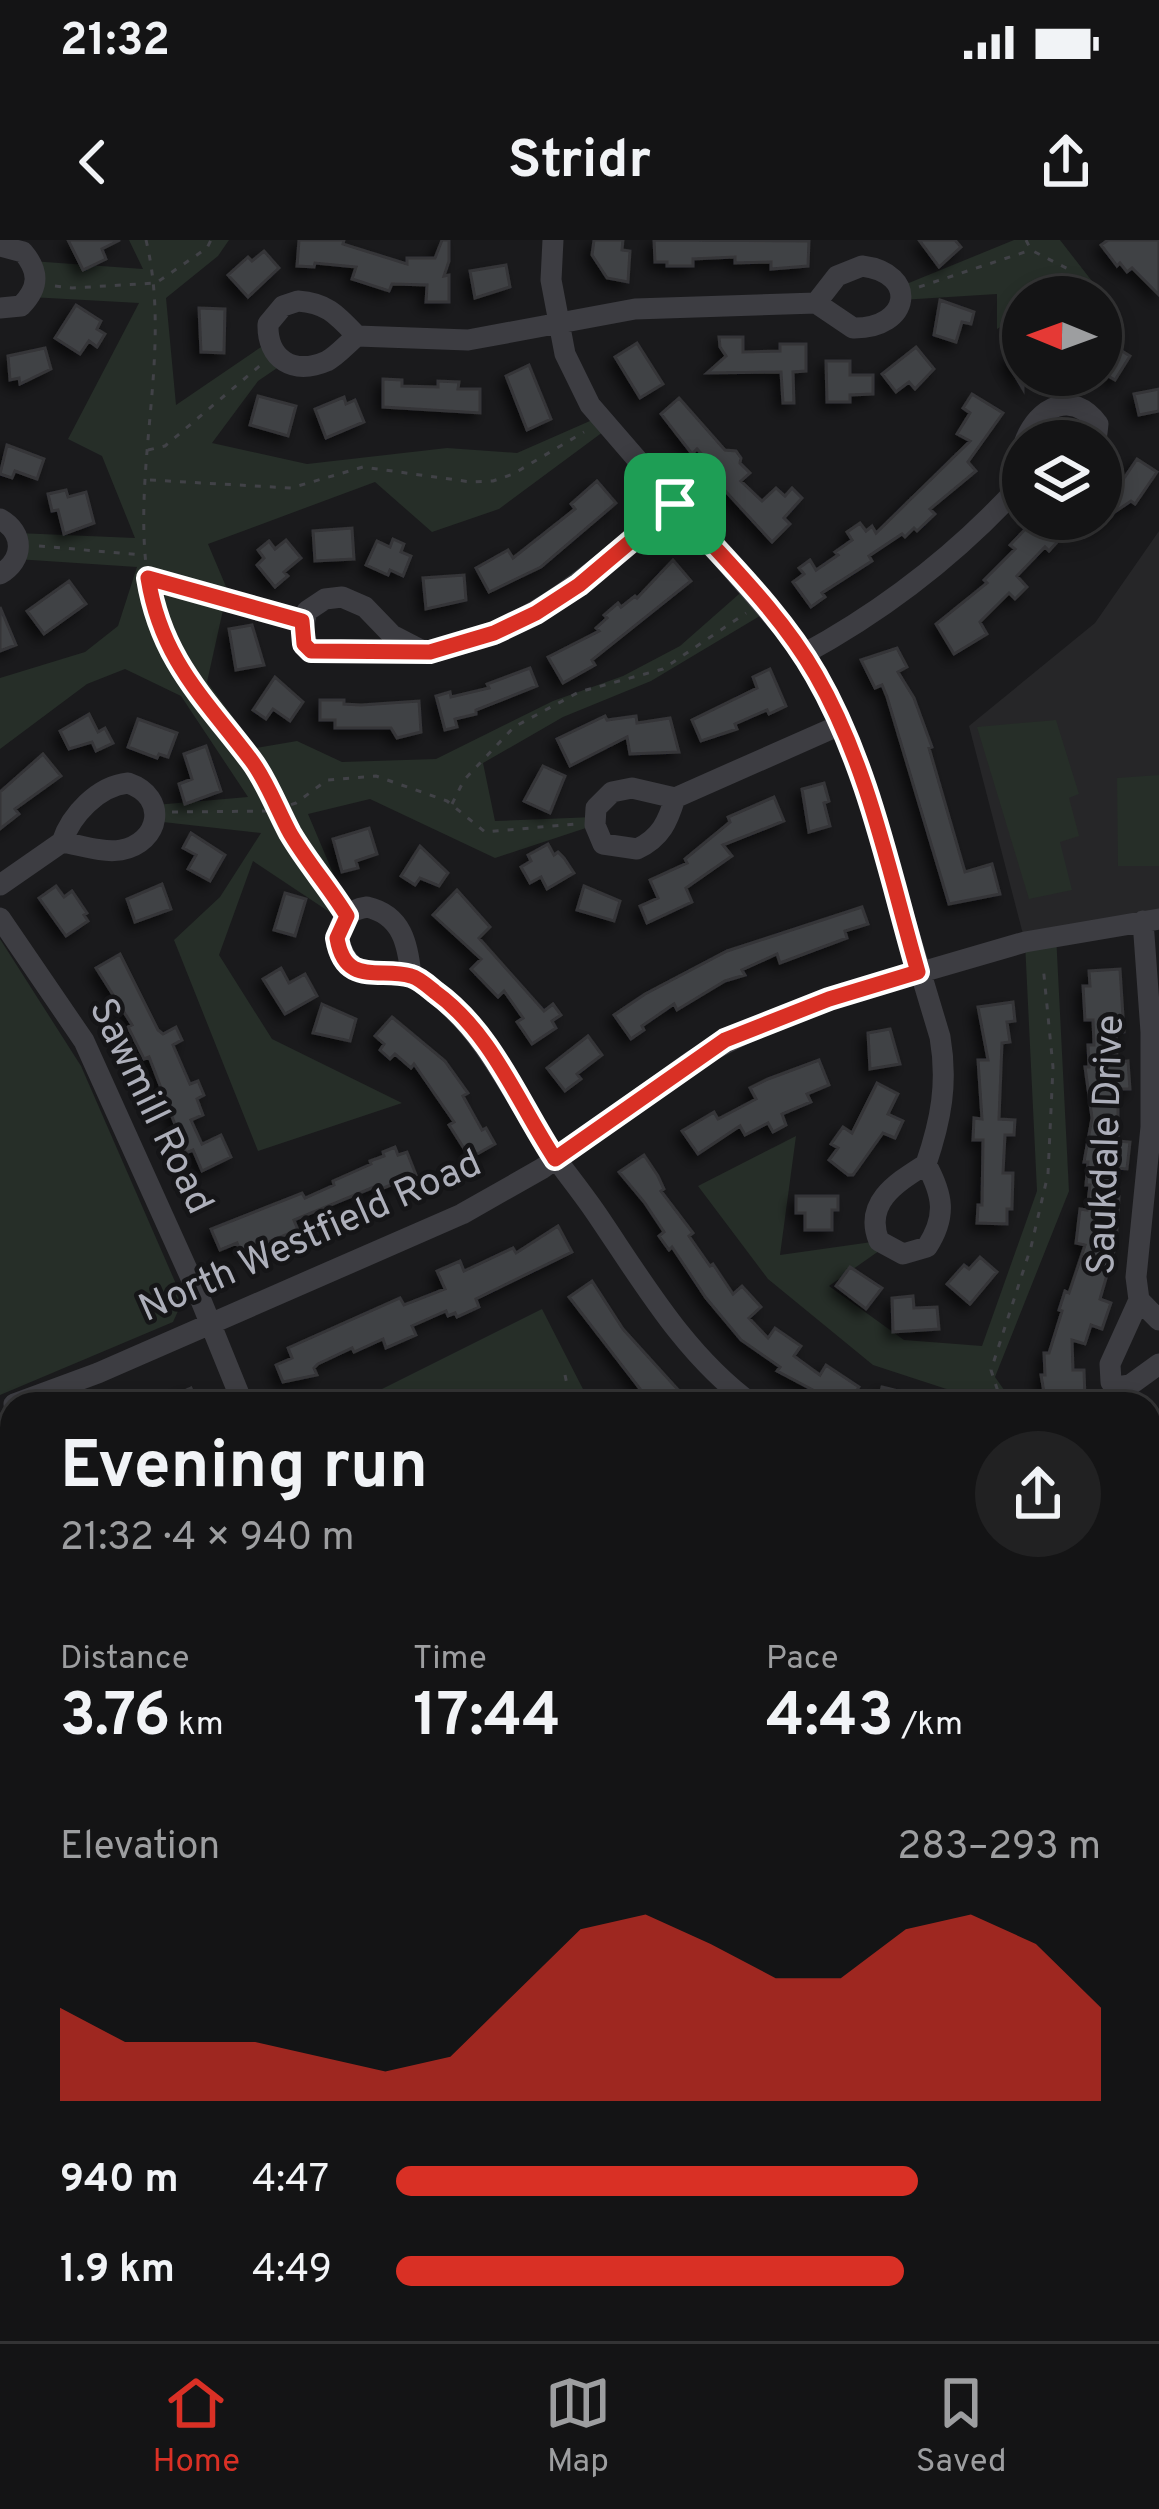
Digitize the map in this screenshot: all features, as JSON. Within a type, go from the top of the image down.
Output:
[{"type":"street","points":[[553,240],[551,280],[565,354],[590,405],[802,655],[840,725],[868,796],[940,1036],[944,1104],[926,1164]]},
{"type":"street","points":[[0,246],[23,252],[36,271],[37,283],[21,306],[0,308]]},
{"type":"street","points":[[357,336],[332,309],[298,302],[284,306],[268,324],[267,344],[274,354],[298,366],[326,361],[357,336],[468,340],[635,309],[816,302],[839,322],[870,328],[895,317],[900,291],[892,276],[862,266],[837,276],[816,302]]},
{"type":"street","points":[[1038,420],[1060,404],[1073,404],[1095,420]]},
{"type":"street","points":[[423,651],[392,635],[353,600],[342,597],[313,604],[302,621],[304,644],[311,651],[423,651],[441,650],[536,613],[579,585],[675,504]]},
{"type":"street","points":[[802,655],[942,565],[1002,504]]},
{"type":"street","points":[[0,518],[13,526],[20,544],[16,559],[0,574]]},
{"type":"street","points":[[675,798],[659,834],[638,849],[603,844],[595,822],[596,808],[620,789],[675,798],[840,725]]},
{"type":"street","points":[[0,885],[62,842],[72,816],[115,784],[137,786],[150,796],[155,811],[151,830],[127,849],[62,842]]},
{"type":"street","points":[[411,976],[408,945],[391,919],[367,907],[347,916],[337,938],[339,950],[352,966],[370,975],[411,976],[439,994],[485,1042],[555,1159],[687,1344],[737,1392]]},
{"type":"street","name":"Sawmill Road","points":[[0,918],[84,1041],[238,1392]]},
{"type":"street","name":"North Westfield Road","points":[[46,1392],[462,1214],[555,1159],[725,1040],[829,999],[918,972],[1056,934],[1151,920]]},
{"type":"street","name":"Saukdale Drive","points":[[1139,1300],[1155,1032],[1151,920]]},
{"type":"street","points":[[1159,1320],[1139,1300],[1110,1364],[1111,1382],[1117,1387],[1130,1385],[1159,1364]]},
{"type":"path","points":[[146,240],[156,283],[145,555],[153,607],[168,650],[187,681],[254,763],[292,837],[347,916]]},
{"type":"path","points":[[37,283],[72,288],[156,283],[191,261],[211,240]]},
{"type":"path","points":[[1027,240],[1031,250],[1070,270],[1071,276]]},
{"type":"path","points":[[900,291],[952,279],[1031,250]]},
{"type":"path","points":[[148,450],[165,446],[274,354]]},
{"type":"path","points":[[146,480],[291,488],[363,466],[493,481],[586,431]]},
{"type":"path","points":[[20,544],[145,555]]},
{"type":"path","points":[[148,578],[302,621]]},
{"type":"path","points":[[452,804],[464,780],[514,727],[579,692],[663,669],[747,612]]},
{"type":"path","points":[[155,811],[277,808],[296,803],[327,780],[356,775],[376,776],[452,804],[485,832],[595,822]]},
{"type":"path","points":[[998,1392],[991,1370],[1031,1247],[1048,1174],[1053,1067],[1043,965]]},
{"type":"path","points":[[565,1376],[568,1392]]},
{"type":"shaded area","points":[[129,240],[229,240],[218,256],[166,298],[176,405],[267,343],[286,362],[258,381],[212,443],[307,464],[447,448],[517,453],[599,417],[607,429],[499,509],[432,532],[375,482],[208,544],[227,589],[307,611],[302,628],[223,610],[207,682],[256,748],[297,741],[342,762],[436,759],[680,646],[747,587],[768,611],[651,681],[563,717],[483,763],[495,821],[594,817],[595,825],[495,858],[370,799],[308,814],[350,913],[343,921],[253,861],[219,955],[272,1039],[402,1103],[258,1151],[174,940],[220,897],[261,833],[154,821],[155,805],[248,797],[181,696],[125,669],[87,684],[0,749],[0,678],[85,652],[118,626],[137,567],[16,559],[17,533],[135,538],[102,456],[68,439],[139,303],[30,297],[31,261],[143,269]]},
{"type":"shaded area","points":[[1014,240],[1060,240],[1088,276],[1002,276],[1002,326],[997,329],[997,294],[901,300],[899,287]]},
{"type":"shaded area","points":[[1159,531],[1159,919],[1025,942],[969,726],[1095,623]]},
{"type":"shaded area","points":[[1056,720],[1079,794],[1069,798],[1079,836],[1060,842],[1072,890],[1029,899],[977,727]]},
{"type":"shaded area","points":[[1159,775],[1159,866],[1118,866],[1117,778]]},
{"type":"shaded area","points":[[1056,934],[1069,1191],[995,1377],[1006,1392],[956,1392],[873,1365],[768,1279],[698,1186],[796,1136],[780,1255],[879,1241],[886,1246],[829,1286],[904,1340],[982,1346],[1037,1191],[1025,942]]},
{"type":"shaded area","points":[[0,939],[81,1066],[183,1300],[173,1322],[0,1392]]},
{"type":"shaded area","points":[[542,1309],[584,1392],[376,1392]]},
{"type":"building","points":[[68,240],[120,240],[102,249],[106,259],[83,270]]},
{"type":"building","points":[[299,240],[344,240],[343,244],[407,264],[407,258],[435,258],[442,240],[449,240],[444,276],[449,275],[449,302],[426,302],[427,285],[392,284],[389,291],[352,279],[356,267],[297,266]]},
{"type":"building","points":[[594,240],[623,240],[622,250],[630,251],[628,282],[607,278],[592,255]]},
{"type":"building","points":[[654,240],[809,241],[808,266],[771,269],[771,262],[735,263],[735,257],[667,266],[667,262],[655,262]]},
{"type":"building","points":[[919,240],[955,240],[961,247],[939,267]]},
{"type":"building","points":[[1108,240],[1159,240],[1159,295],[1132,268],[1127,272],[1120,263],[1117,266],[1101,245]]},
{"type":"building","points":[[264,251],[279,268],[248,297],[228,275],[248,257],[252,261]]},
{"type":"building","points":[[506,265],[510,287],[475,298],[470,271]]},
{"type":"building","points":[[940,300],[974,312],[971,324],[962,322],[956,342],[934,335]]},
{"type":"building","points":[[76,305],[101,321],[97,329],[105,334],[97,347],[89,341],[80,354],[55,338]]},
{"type":"building","points":[[199,308],[225,309],[224,353],[201,352]]},
{"type":"building","points":[[719,337],[743,337],[743,352],[780,351],[780,344],[806,344],[806,371],[793,372],[794,403],[783,403],[781,372],[707,373],[726,356]]},
{"type":"building","points":[[637,343],[663,384],[640,398],[615,357]]},
{"type":"building","points":[[916,347],[934,369],[915,389],[909,382],[896,392],[882,374]]},
{"type":"building","points":[[45,348],[51,369],[20,384],[19,378],[10,380],[8,356]]},
{"type":"building","points":[[826,361],[850,361],[850,375],[873,375],[873,394],[850,395],[850,402],[827,402]]},
{"type":"building","points":[[529,365],[551,419],[527,430],[506,376]]},
{"type":"building","points":[[383,379],[402,380],[402,386],[438,387],[438,381],[459,382],[458,389],[480,389],[480,413],[383,407]]},
{"type":"building","points":[[1159,389],[1159,411],[1139,415],[1134,394]]},
{"type":"building","points":[[972,394],[1003,413],[968,462],[976,471],[930,509],[935,514],[917,531],[902,534],[869,556],[872,561],[822,593],[825,597],[811,607],[793,582],[804,574],[799,568],[810,560],[816,570],[838,555],[835,552],[852,540],[847,532],[860,523],[866,531],[872,526],[876,533],[970,441],[957,434],[970,413],[963,408]]},
{"type":"building","points":[[258,396],[296,406],[288,436],[250,425]]},
{"type":"building","points":[[344,397],[346,404],[355,400],[364,422],[326,438],[315,409]]},
{"type":"building","points":[[679,398],[725,450],[736,451],[750,473],[741,481],[762,501],[776,488],[785,496],[792,488],[802,498],[784,518],[790,524],[772,542],[717,482],[722,477],[697,449],[692,454],[661,414]]},
{"type":"building","points":[[7,445],[44,459],[37,479],[15,471],[12,478],[0,474]]},
{"type":"building","points":[[1137,459],[1157,472],[1135,504],[1131,501],[1122,507],[1122,481]]},
{"type":"building","points":[[597,481],[616,503],[541,567],[489,592],[476,568],[508,550],[513,558],[575,509],[571,504]]},
{"type":"building","points":[[66,490],[68,497],[86,492],[94,523],[64,534],[48,494]]},
{"type":"building","points":[[352,528],[354,559],[315,561],[313,531]]},
{"type":"building","points":[[393,539],[404,544],[401,552],[411,556],[403,576],[366,565],[377,541],[390,547]]},
{"type":"building","points":[[286,540],[301,558],[275,587],[257,565],[264,558],[258,550],[269,541],[275,549]]},
{"type":"building","points":[[1015,540],[1059,540],[1049,551],[1045,547],[1017,576],[1027,587],[1015,599],[1009,593],[980,622],[987,634],[954,654],[936,624],[987,583],[984,580],[1015,549],[1010,545]]},
{"type":"building","points":[[673,560],[691,581],[592,660],[595,665],[563,683],[548,657],[599,631],[596,628],[607,618],[604,615],[618,603],[621,607],[637,598]]},
{"type":"building","points":[[464,575],[466,600],[426,609],[423,578]]},
{"type":"building","points":[[69,581],[86,604],[44,634],[27,611]]},
{"type":"building","points":[[0,607],[16,645],[0,651]]},
{"type":"building","points":[[252,625],[264,665],[236,670],[229,629]]},
{"type":"building","points":[[897,648],[907,667],[898,672],[914,698],[932,747],[965,872],[992,864],[1000,894],[949,904],[887,697],[882,685],[875,688],[861,660]]},
{"type":"building","points":[[530,668],[537,686],[455,719],[457,727],[445,730],[436,696],[489,688],[487,684]]},
{"type":"building","points":[[770,669],[786,706],[701,741],[692,720],[757,688],[753,677]]},
{"type":"building","points":[[275,677],[303,702],[290,721],[273,709],[266,719],[253,710]]},
{"type":"building","points":[[320,700],[361,705],[419,701],[421,732],[397,738],[391,728],[335,728],[335,720],[320,720]]},
{"type":"building","points":[[89,714],[98,732],[105,728],[113,743],[96,751],[92,742],[69,749],[60,731]]},
{"type":"building","points":[[605,716],[607,720],[636,716],[637,723],[670,718],[679,752],[630,754],[627,737],[570,766],[557,739]]},
{"type":"building","points":[[138,719],[177,733],[168,757],[159,754],[157,758],[128,747]]},
{"type":"building","points":[[206,746],[221,791],[185,804],[179,784],[192,779],[184,754]]},
{"type":"building","points":[[43,754],[61,776],[15,809],[19,814],[0,829],[0,792]]},
{"type":"building","points":[[543,766],[565,776],[550,813],[524,801]]},
{"type":"building","points":[[824,783],[830,826],[809,832],[802,789]]},
{"type":"building","points":[[774,797],[784,821],[723,845],[732,856],[686,888],[692,902],[647,923],[640,906],[658,898],[650,880],[687,863],[685,859],[730,822],[728,817]]},
{"type":"building","points":[[369,828],[377,854],[356,861],[358,868],[342,872],[333,839]]},
{"type":"building","points":[[191,833],[225,855],[210,881],[188,869],[196,855],[183,848]]},
{"type":"building","points":[[548,844],[574,873],[547,889],[541,877],[530,883],[521,867],[531,861],[528,855]]},
{"type":"building","points":[[420,846],[448,873],[439,886],[420,878],[415,885],[401,876]]},
{"type":"building","points":[[162,884],[171,909],[135,922],[127,899]]},
{"type":"building","points":[[56,886],[64,897],[72,891],[87,913],[88,921],[66,936],[39,898]]},
{"type":"building","points":[[584,886],[620,901],[614,921],[577,910]]},
{"type":"building","points":[[457,890],[490,927],[479,938],[544,1011],[553,1004],[561,1015],[552,1021],[556,1028],[532,1044],[517,1022],[523,1018],[504,991],[498,997],[471,969],[481,959],[433,915]]},
{"type":"building","points":[[285,893],[306,899],[295,936],[274,930]]},
{"type":"building","points":[[862,907],[868,924],[845,931],[847,938],[780,963],[777,954],[742,970],[745,975],[725,981],[677,1010],[674,1004],[631,1039],[614,1015],[727,951]]},
{"type":"building","points":[[120,954],[158,1030],[163,1034],[176,1027],[182,1040],[173,1045],[190,1084],[198,1081],[204,1095],[197,1099],[203,1115],[191,1120],[202,1144],[221,1135],[231,1157],[202,1171],[193,1150],[186,1153],[149,1057],[144,1059],[128,1027],[132,1025],[96,968]]},
{"type":"building","points":[[281,968],[289,983],[305,974],[317,996],[285,1014],[263,979]]},
{"type":"building","points":[[1120,969],[1124,1032],[1116,1033],[1117,1062],[1128,1061],[1130,1089],[1118,1089],[1118,1141],[1130,1142],[1127,1169],[1115,1168],[1112,1197],[1119,1197],[1116,1244],[1100,1299],[1111,1303],[1102,1329],[1091,1325],[1085,1344],[1072,1340],[1073,1370],[1084,1370],[1085,1392],[1044,1392],[1044,1353],[1049,1353],[1065,1291],[1069,1293],[1085,1245],[1076,1243],[1080,1209],[1087,1210],[1090,1185],[1086,1185],[1088,1162],[1084,1162],[1092,1118],[1085,1067],[1089,1067],[1088,1045],[1094,1045],[1093,1020],[1085,1020],[1083,986],[1090,986],[1089,971]]},
{"type":"building","points":[[1013,1002],[1015,1021],[1007,1022],[1010,1042],[1002,1043],[999,1119],[1015,1120],[1014,1135],[1005,1135],[1003,1173],[1013,1173],[1012,1209],[1007,1209],[1007,1224],[977,1223],[978,1205],[982,1205],[983,1140],[973,1140],[974,1118],[982,1119],[978,1060],[988,1060],[978,1007]]},
{"type":"building","points":[[322,1004],[356,1019],[350,1041],[313,1033]]},
{"type":"building","points":[[392,1017],[445,1061],[468,1093],[463,1096],[482,1130],[486,1128],[495,1144],[470,1158],[449,1125],[454,1122],[414,1064],[411,1068],[395,1054],[390,1059],[380,1050],[384,1044],[375,1036]]},
{"type":"building","points":[[890,1029],[900,1064],[870,1069],[868,1033]]},
{"type":"building","points":[[588,1036],[602,1055],[577,1074],[581,1079],[565,1091],[547,1068]]},
{"type":"building","points":[[819,1060],[829,1085],[807,1094],[811,1102],[782,1114],[786,1125],[773,1132],[768,1123],[745,1135],[740,1126],[698,1154],[682,1131],[714,1112],[718,1119],[756,1099],[750,1088]]},
{"type":"building","points":[[877,1083],[898,1094],[888,1114],[903,1121],[895,1138],[883,1133],[853,1175],[848,1175],[829,1160],[838,1148],[831,1144],[843,1127],[852,1133]]},
{"type":"building","points":[[395,1147],[398,1155],[407,1152],[416,1175],[294,1220],[298,1230],[241,1253],[237,1243],[220,1250],[211,1229],[302,1193],[305,1198]]},
{"type":"building","points":[[644,1155],[658,1176],[661,1191],[693,1233],[689,1236],[710,1266],[733,1294],[742,1286],[761,1307],[749,1318],[768,1338],[775,1328],[801,1346],[794,1356],[820,1375],[826,1365],[859,1387],[856,1392],[817,1392],[777,1371],[780,1367],[741,1340],[672,1247],[669,1250],[659,1236],[664,1232],[619,1172]]},
{"type":"building","points":[[796,1196],[838,1196],[832,1230],[805,1230],[805,1213],[796,1213]]},
{"type":"building","points":[[558,1226],[572,1252],[476,1299],[479,1307],[457,1317],[446,1311],[412,1326],[416,1335],[386,1348],[383,1339],[354,1352],[352,1348],[318,1364],[314,1368],[317,1375],[283,1382],[276,1365],[292,1358],[288,1348],[400,1298],[404,1305],[445,1289],[437,1271],[460,1261],[464,1271],[513,1248],[516,1253]]},
{"type":"building","points":[[980,1257],[997,1272],[970,1304],[947,1284],[964,1265],[969,1269]]},
{"type":"building","points":[[850,1267],[882,1288],[866,1309],[836,1286]]},
{"type":"building","points":[[592,1281],[623,1329],[680,1392],[642,1392],[569,1297]]},
{"type":"building","points":[[913,1296],[914,1308],[937,1307],[939,1329],[893,1332],[892,1298]]},
{"type":"route","points":[[675,504],[788,634],[816,675],[868,796],[918,972],[829,999],[725,1040],[555,1159],[485,1042],[439,994],[411,976],[361,972],[339,950],[338,932],[347,916],[292,837],[254,763],[187,681],[168,650],[148,578],[302,621],[304,644],[311,651],[430,652],[494,633],[536,613],[579,585],[675,504]]}]
